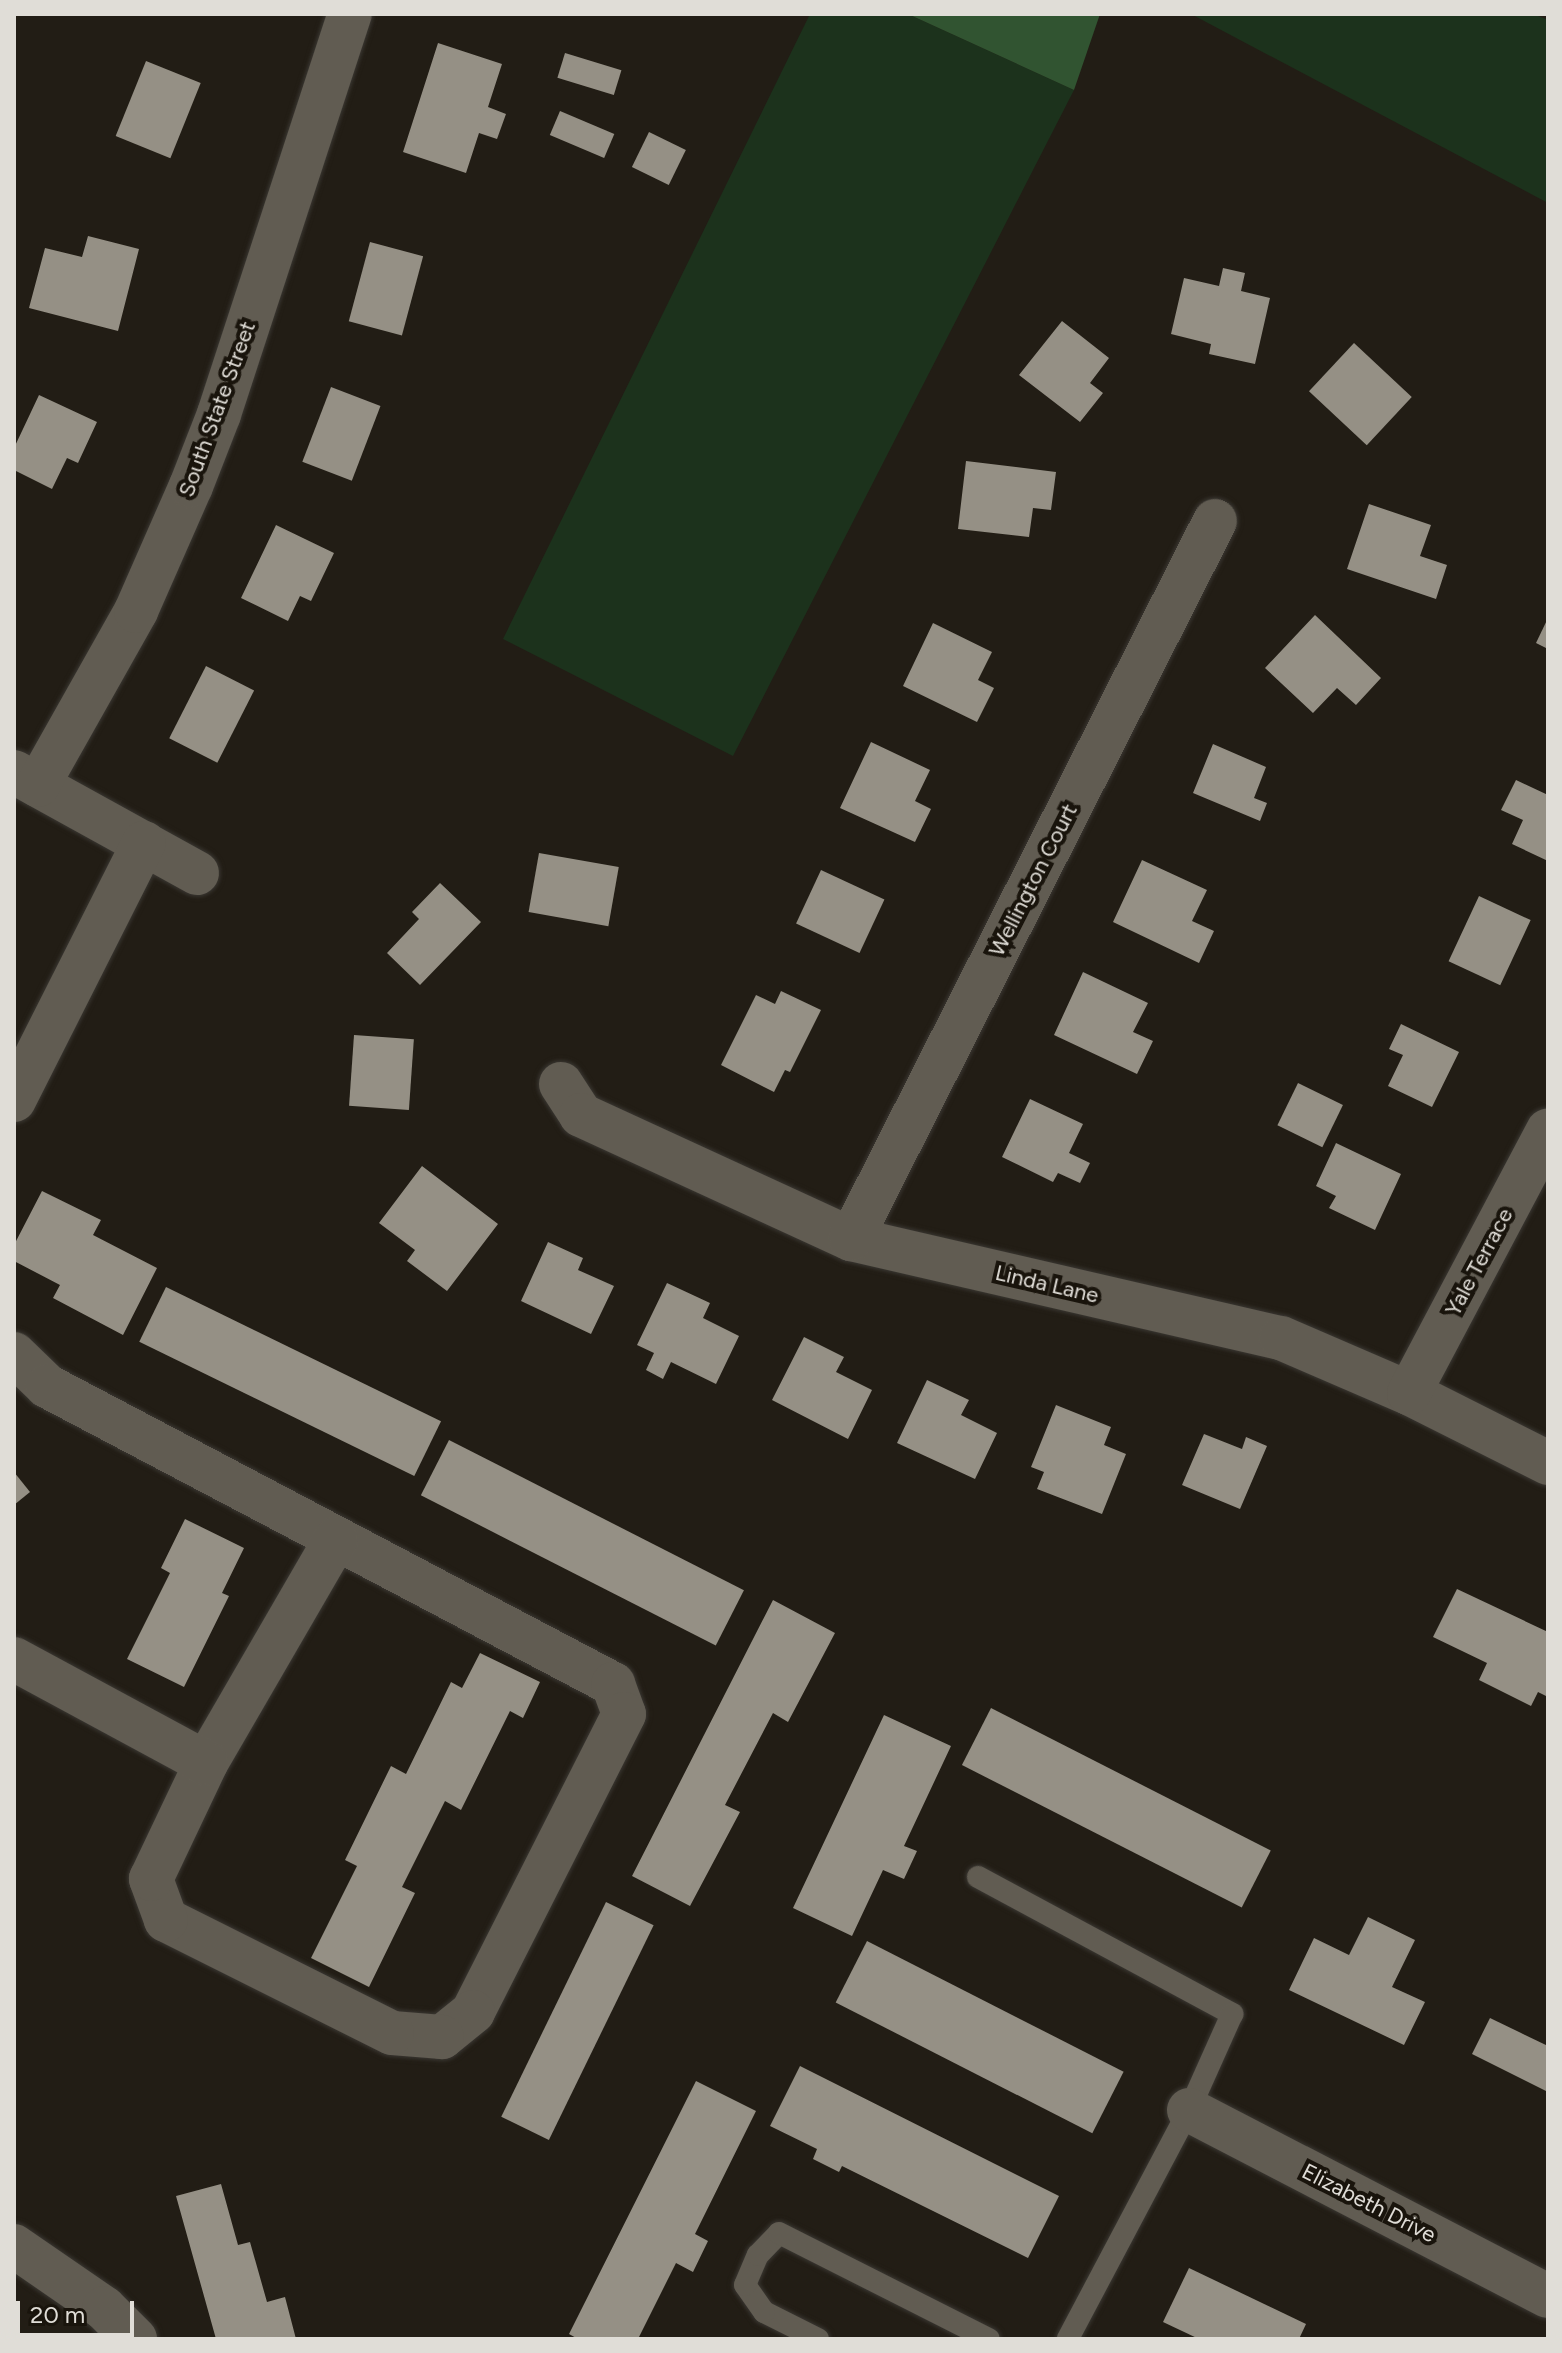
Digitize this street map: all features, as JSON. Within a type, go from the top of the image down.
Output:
[{"type":"street","name":"South State Street","points":[[26,779],[136,611],[191,486],[219,414],[350,14]]},
{"type":"street","name":"Wellington Court","points":[[851,1239],[1215,521]]},
{"type":"street","points":[[26,779],[197,873]]},
{"type":"street","points":[[14,1100],[144,843]]},
{"type":"street","name":"Linda Lane","points":[[561,1084],[581,1115],[851,1239],[1281,1338],[1409,1393],[1548,1463]]},
{"type":"street","name":"Yale Terrace","points":[[1409,1393],[1548,1131]]},
{"type":"street","points":[[14,1354],[47,1386],[613,1684],[624,1714],[473,2012],[442,2037],[392,2033],[166,1920],[151,1879],[206,1763],[336,1539]]},
{"type":"street","points":[[14,1659],[206,1763]]},
{"type":"street","name":"Elizabeth Drive","points":[[1189,2110],[1548,2296]]},
{"type":"street","points":[[14,2246],[104,2308],[135,2339]]},
{"type":"lane","points":[[978,1877],[1232,2014],[1189,2110],[1068,2339]]},
{"type":"lane","points":[[818,2339],[764,2312],[745,2285],[758,2255],[779,2233],[989,2339]]},
{"type":"green space","points":[[810,14],[908,14],[1074,90],[733,756],[503,639]]},
{"type":"green space","points":[[908,14],[1100,14],[1074,90]]},
{"type":"green space","points":[[1191,14],[1533,14],[1548,20],[1548,203]]},
{"type":"building","points":[[438,43],[502,64],[488,107],[506,114],[497,139],[479,133],[466,173],[403,152]]},
{"type":"building","points":[[565,53],[621,70],[614,95],[557,78]]},
{"type":"building","points":[[146,61],[201,83],[170,158],[116,136]]},
{"type":"building","points":[[560,111],[614,134],[604,158],[550,135]]},
{"type":"building","points":[[649,132],[686,150],[669,185],[632,167]]},
{"type":"building","points":[[88,236],[139,249],[118,331],[29,308],[45,248],[82,257]]},
{"type":"building","points":[[370,242],[423,256],[402,335],[349,321]]},
{"type":"building","points":[[1223,268],[1245,273],[1241,291],[1270,298],[1255,364],[1209,354],[1211,344],[1171,334],[1184,278],[1219,286]]},
{"type":"building","points":[[1062,321],[1109,358],[1090,383],[1103,393],[1080,422],[1019,375]]},
{"type":"building","points":[[1354,343],[1412,397],[1367,445],[1309,391]]},
{"type":"building","points":[[331,387],[380,406],[352,481],[302,462]]},
{"type":"building","points":[[39,395],[97,422],[78,463],[67,458],[52,489],[14,470],[14,448]]},
{"type":"building","points":[[966,461],[1056,472],[1051,510],[1033,508],[1029,537],[958,529]]},
{"type":"building","points":[[1369,504],[1431,525],[1420,556],[1447,565],[1436,599],[1347,569]]},
{"type":"building","points":[[276,525],[334,553],[311,601],[300,596],[288,621],[241,598]]},
{"type":"building","points":[[1315,615],[1381,678],[1356,705],[1337,688],[1313,713],[1265,668]]},
{"type":"building","points":[[1548,618],[1548,649],[1536,643]]},
{"type":"building","points":[[933,623],[992,652],[978,680],[994,688],[977,722],[903,686]]},
{"type":"building","points":[[206,666],[254,691],[217,763],[169,738]]},
{"type":"building","points":[[871,742],[930,770],[915,801],[931,809],[915,842],[840,808]]},
{"type":"building","points":[[1213,744],[1266,767],[1254,798],[1267,803],[1260,821],[1193,793]]},
{"type":"building","points":[[1516,780],[1548,795],[1548,861],[1512,844],[1523,820],[1501,810]]},
{"type":"building","points":[[539,853],[619,867],[608,926],[529,912]]},
{"type":"building","points":[[1142,860],[1207,890],[1192,921],[1214,931],[1199,963],[1113,922]]},
{"type":"building","points":[[821,870],[884,900],[860,953],[796,923]]},
{"type":"building","points":[[440,883],[481,922],[420,985],[387,953],[419,919],[412,912]]},
{"type":"building","points":[[1479,896],[1531,920],[1500,985],[1449,961]]},
{"type":"building","points":[[1083,972],[1148,1003],[1133,1032],[1153,1041],[1137,1074],[1054,1035]]},
{"type":"building","points":[[781,991],[821,1010],[790,1072],[785,1070],[774,1092],[721,1065],[756,995],[775,1004]]},
{"type":"building","points":[[1401,1024],[1459,1052],[1432,1107],[1388,1086],[1403,1055],[1389,1049]]},
{"type":"building","points":[[354,1035],[414,1039],[409,1110],[349,1106]]},
{"type":"building","points":[[1298,1083],[1343,1105],[1322,1147],[1277,1125]]},
{"type":"building","points":[[1030,1099],[1083,1124],[1069,1153],[1090,1163],[1080,1183],[1058,1173],[1053,1182],[1002,1157]]},
{"type":"building","points":[[1336,1143],[1401,1174],[1375,1230],[1329,1208],[1336,1196],[1316,1186]]},
{"type":"building","points":[[422,1166],[498,1224],[447,1291],[407,1261],[415,1250],[379,1223]]},
{"type":"building","points":[[42,1191],[101,1220],[93,1235],[157,1268],[123,1335],[53,1298],[60,1285],[14,1261],[14,1245]]},
{"type":"building","points":[[548,1242],[583,1258],[578,1270],[614,1286],[591,1334],[521,1301]]},
{"type":"building","points":[[667,1283],[710,1303],[703,1318],[739,1336],[716,1384],[671,1362],[663,1379],[646,1370],[654,1353],[637,1345]]},
{"type":"building","points":[[166,1287],[441,1421],[414,1476],[139,1342]]},
{"type":"building","points":[[804,1337],[844,1357],[836,1372],[872,1390],[848,1439],[772,1400]]},
{"type":"building","points":[[927,1380],[969,1400],[961,1415],[997,1433],[975,1479],[897,1443]]},
{"type":"building","points":[[1056,1405],[1111,1427],[1104,1445],[1126,1454],[1102,1514],[1037,1489],[1044,1472],[1031,1467]]},
{"type":"building","points":[[1204,1434],[1242,1449],[1246,1437],[1267,1446],[1240,1509],[1182,1485]]},
{"type":"building","points":[[449,1440],[744,1590],[716,1646],[421,1495]]},
{"type":"building","points":[[14,1472],[30,1492],[14,1505]]},
{"type":"building","points":[[185,1519],[244,1548],[222,1593],[229,1596],[184,1687],[127,1659],[170,1573],[161,1568]]},
{"type":"building","points":[[1457,1589],[1548,1632],[1548,1697],[1538,1692],[1531,1706],[1479,1680],[1487,1663],[1433,1637]]},
{"type":"building","points":[[773,1600],[835,1633],[788,1722],[773,1713],[725,1805],[740,1812],[690,1906],[632,1876]]},
{"type":"building","points":[[480,1653],[540,1682],[523,1718],[510,1711],[461,1810],[445,1801],[402,1887],[415,1893],[369,1987],[311,1958],[357,1866],[345,1860],[391,1766],[406,1774],[451,1682],[462,1688]]},
{"type":"building","points":[[991,1708],[1271,1851],[1242,1908],[962,1765]]},
{"type":"building","points":[[884,1715],[951,1746],[904,1846],[917,1851],[904,1879],[883,1870],[852,1936],[793,1908]]},
{"type":"building","points":[[606,1902],[654,1925],[549,2140],[501,2117]]},
{"type":"building","points":[[1368,1917],[1415,1940],[1392,1987],[1425,2002],[1404,2045],[1289,1990],[1314,1938],[1349,1955]]},
{"type":"building","points":[[867,1941],[1124,2072],[1092,2133],[836,2002]]},
{"type":"building","points":[[1490,2018],[1548,2046],[1548,2092],[1472,2054]]},
{"type":"building","points":[[800,2066],[1059,2196],[1028,2258],[842,2166],[839,2172],[813,2159],[817,2149],[770,2126]]},
{"type":"building","points":[[696,2081],[756,2111],[695,2234],[708,2241],[693,2272],[676,2263],[638,2339],[578,2339],[569,2334]]},
{"type":"building","points":[[221,2184],[238,2245],[250,2242],[267,2302],[285,2297],[296,2339],[216,2339],[176,2196]]},
{"type":"building","points":[[1189,2268],[1306,2324],[1299,2339],[1199,2339],[1163,2322]]}]
